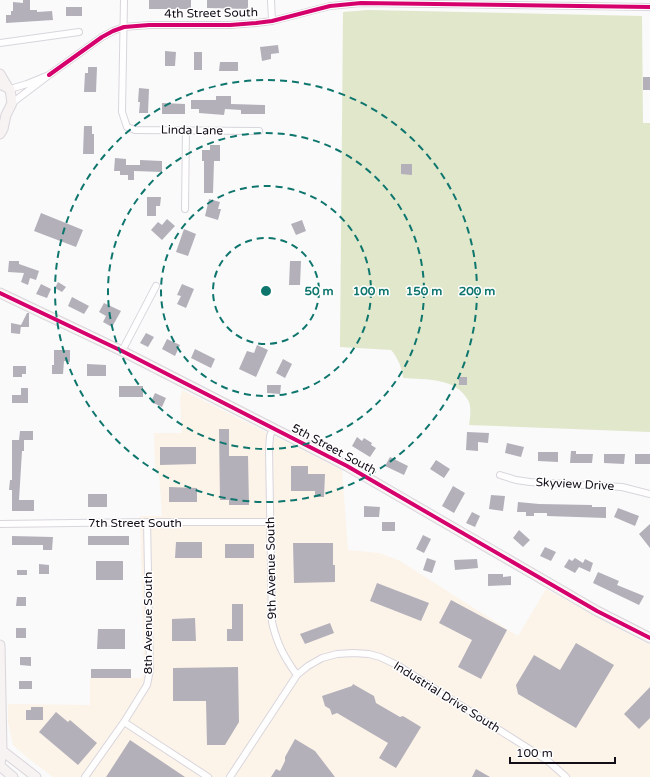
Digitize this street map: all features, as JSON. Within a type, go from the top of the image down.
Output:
[{"type":"street","points":[[124,0],[124,27]]},
{"type":"street","points":[[271,0],[272,21]]},
{"type":"street","name":"4th Street South","points":[[12,103],[102,38],[113,31],[124,27],[149,25],[230,25],[256,23],[272,21],[330,6],[345,4],[427,2],[650,7]]},
{"type":"street","name":"Linda Lane","points":[[124,27],[122,112],[127,127],[135,130],[259,131]]},
{"type":"street","points":[[0,43],[79,32]]},
{"type":"street","points":[[0,74],[12,103],[6,115],[3,129],[0,134]]},
{"type":"street","name":"4th Street South","points":[[6,86],[27,84],[49,75]]},
{"type":"street","points":[[185,210],[186,130]]},
{"type":"street","points":[[122,351],[156,286]]},
{"type":"street","name":"5th Street South","points":[[0,293],[122,351],[347,466],[597,610],[650,638]]},
{"type":"street","name":"9th Avenue South","points":[[273,428],[270,436],[269,449],[272,622],[276,639],[284,657],[297,675]]},
{"type":"street","name":"Skyview Drive","points":[[500,475],[516,480],[530,482],[622,487],[650,494]]},
{"type":"street","name":"8th Avenue South","points":[[85,777],[124,722],[147,685],[150,670],[147,522]]},
{"type":"street","name":"7th Street South","points":[[0,524],[270,522]]},
{"type":"street","points":[[0,645],[0,766],[13,777]]},
{"type":"street","name":"Industrial Drive South","points":[[297,675],[308,666],[322,658],[337,654],[369,654],[380,657],[410,672],[548,761],[566,777]]},
{"type":"street","points":[[230,777],[297,675]]},
{"type":"street","points":[[124,722],[208,777]]},
{"type":"street","points":[[1,750],[36,777]]},
{"type":"shaded area","points":[[182,390],[342,470],[348,550],[379,553],[400,561],[518,636],[546,589],[650,645],[650,777],[53,777],[29,759],[13,745],[8,723],[8,704],[90,705],[90,678],[142,678],[144,670],[140,516],[162,516],[159,477],[155,466],[154,433],[182,433],[180,399]]},
{"type":"green space","points":[[368,10],[642,16],[643,123],[650,123],[650,432],[469,425],[470,406],[468,400],[456,387],[439,381],[403,378],[399,363],[391,350],[340,347],[343,12]]},
{"type":"building","points":[[23,0],[30,0],[30,10],[37,10],[37,12],[52,11],[53,20],[6,23],[6,15],[11,15],[11,11],[13,11],[13,2],[23,3]]},
{"type":"building","points":[[149,0],[191,0],[191,9],[149,9]]},
{"type":"building","points":[[207,0],[248,0],[248,9],[207,8]]},
{"type":"building","points":[[66,7],[82,7],[82,16],[66,16]]},
{"type":"building","points":[[278,45],[279,53],[271,54],[271,59],[262,61],[260,47]]},
{"type":"building","points":[[165,51],[176,52],[175,66],[165,66]]},
{"type":"building","points":[[194,52],[202,52],[202,70],[194,70]]},
{"type":"building","points":[[220,62],[238,62],[238,71],[219,71]]},
{"type":"building","points":[[88,67],[97,67],[96,92],[84,92],[85,73],[88,73]]},
{"type":"building","points":[[643,77],[650,77],[650,90],[643,90]]},
{"type":"building","points":[[139,88],[149,89],[148,113],[139,113]]},
{"type":"building","points":[[216,96],[231,96],[231,104],[265,105],[265,114],[241,114],[241,110],[225,109],[224,115],[199,113],[199,109],[191,109],[191,100],[216,100]]},
{"type":"building","points":[[162,103],[185,104],[185,114],[162,114]]},
{"type":"building","points":[[84,126],[92,126],[92,134],[94,134],[94,154],[83,154]]},
{"type":"building","points":[[210,145],[220,145],[220,161],[214,161],[213,193],[204,193],[204,161],[202,161],[202,150],[210,150]]},
{"type":"building","points":[[115,158],[126,159],[126,165],[140,165],[140,160],[162,161],[162,172],[134,171],[134,180],[128,180],[128,175],[120,175],[120,171],[114,171]]},
{"type":"building","points":[[401,164],[412,164],[412,175],[401,174]]},
{"type":"building","points":[[147,197],[161,197],[160,206],[156,206],[156,216],[147,216]]},
{"type":"building","points":[[209,199],[220,202],[218,209],[221,209],[218,220],[205,216]]},
{"type":"building","points":[[41,213],[83,230],[76,247],[34,231]]},
{"type":"building","points":[[167,219],[175,226],[162,240],[151,230],[158,222],[162,225]]},
{"type":"building","points":[[302,220],[306,231],[296,235],[291,224]]},
{"type":"building","points":[[184,229],[196,234],[188,256],[176,252]]},
{"type":"building","points":[[9,261],[19,261],[19,264],[39,271],[36,280],[30,278],[28,285],[21,282],[24,273],[8,272]]},
{"type":"building","points":[[290,261],[301,261],[300,285],[289,285]]},
{"type":"building","points":[[58,282],[66,287],[62,292],[55,288]]},
{"type":"building","points":[[41,284],[51,289],[47,298],[36,294]]},
{"type":"building","points":[[182,284],[194,289],[186,308],[177,304],[181,296],[177,295]]},
{"type":"building","points":[[72,297],[89,306],[84,314],[68,306]]},
{"type":"building","points":[[104,303],[121,311],[112,327],[103,322],[106,316],[99,312]]},
{"type":"building","points":[[27,313],[29,313],[29,327],[20,327]]},
{"type":"building","points":[[11,323],[21,325],[20,334],[11,333]]},
{"type":"building","points":[[146,333],[154,337],[148,347],[140,343]]},
{"type":"building","points":[[167,339],[180,345],[175,356],[162,349]]},
{"type":"building","points":[[257,345],[268,350],[256,377],[239,369],[247,351],[254,353]]},
{"type":"building","points":[[195,349],[215,359],[211,368],[191,358]]},
{"type":"building","points":[[54,350],[70,350],[70,362],[64,361],[63,374],[52,374],[52,365],[54,365]]},
{"type":"building","points":[[283,359],[292,364],[285,378],[276,373]]},
{"type":"building","points":[[87,364],[106,365],[106,376],[87,376]]},
{"type":"building","points":[[13,366],[26,366],[26,374],[22,374],[22,377],[13,377]]},
{"type":"building","points":[[459,377],[467,377],[467,385],[459,385]]},
{"type":"building","points":[[267,385],[281,385],[280,394],[267,393]]},
{"type":"building","points":[[119,386],[143,386],[143,397],[119,397]]},
{"type":"building","points":[[21,388],[28,388],[28,403],[12,403],[12,395],[21,395]]},
{"type":"building","points":[[155,393],[166,398],[162,407],[151,402]]},
{"type":"building","points":[[219,429],[229,429],[229,456],[248,456],[249,505],[229,505],[229,500],[220,500]]},
{"type":"building","points":[[20,431],[33,431],[33,440],[19,440]]},
{"type":"building","points":[[467,432],[489,433],[488,443],[478,442],[478,451],[466,450]]},
{"type":"building","points":[[357,437],[362,441],[364,438],[372,443],[371,445],[376,448],[370,457],[352,446]]},
{"type":"building","points":[[12,440],[24,440],[19,500],[34,500],[34,511],[12,511],[12,490],[9,490],[10,480],[12,480]]},
{"type":"building","points":[[507,443],[524,447],[521,457],[505,453]]},
{"type":"building","points":[[160,447],[196,447],[196,464],[160,465]]},
{"type":"building","points":[[571,451],[576,451],[576,454],[593,454],[592,463],[570,463]]},
{"type":"building","points":[[538,452],[558,452],[558,462],[538,461]]},
{"type":"building","points":[[604,454],[625,454],[624,464],[604,463]]},
{"type":"building","points":[[635,454],[650,454],[650,464],[635,464]]},
{"type":"building","points":[[390,457],[408,466],[404,475],[385,466]]},
{"type":"building","points":[[436,460],[450,469],[444,478],[430,469]]},
{"type":"building","points":[[291,466],[308,466],[308,474],[325,474],[324,497],[315,497],[315,491],[291,491]]},
{"type":"building","points":[[453,486],[465,493],[454,513],[442,506]]},
{"type":"building","points":[[169,487],[197,488],[197,502],[169,502]]},
{"type":"building","points":[[88,494],[107,494],[107,507],[88,507]]},
{"type":"building","points":[[491,495],[505,496],[503,511],[489,509]]},
{"type":"building","points":[[518,502],[592,505],[592,507],[606,507],[606,518],[547,516],[547,513],[534,513],[534,516],[526,516],[526,512],[517,512]]},
{"type":"building","points":[[364,506],[380,507],[379,517],[364,517]]},
{"type":"building","points":[[618,508],[639,516],[635,526],[614,517]]},
{"type":"building","points":[[472,512],[480,516],[475,527],[466,523]]},
{"type":"building","points":[[382,522],[395,522],[395,531],[382,531]]},
{"type":"building","points":[[650,524],[650,548],[639,534]]},
{"type":"building","points":[[519,530],[530,540],[523,547],[513,538]]},
{"type":"building","points":[[423,535],[431,539],[424,553],[416,549]]},
{"type":"building","points":[[12,536],[53,537],[52,550],[43,550],[43,545],[12,545]]},
{"type":"building","points":[[88,536],[129,536],[129,545],[88,545]]},
{"type":"building","points":[[176,542],[202,542],[202,558],[175,558]]},
{"type":"building","points":[[293,543],[333,543],[335,582],[294,583]]},
{"type":"building","points":[[225,544],[254,544],[254,558],[225,558]]},
{"type":"building","points":[[545,547],[556,552],[551,561],[540,556]]},
{"type":"building","points":[[427,558],[436,561],[432,573],[423,570]]},
{"type":"building","points":[[575,558],[583,563],[585,559],[593,563],[590,572],[579,567],[575,573],[564,567],[569,559],[572,561]]},
{"type":"building","points":[[477,559],[478,568],[455,570],[454,560]]},
{"type":"building","points":[[96,561],[123,561],[123,580],[96,580]]},
{"type":"building","points":[[39,564],[49,565],[49,574],[39,574]]},
{"type":"building","points":[[17,570],[27,570],[27,575],[17,575]]},
{"type":"building","points":[[598,572],[619,581],[617,585],[644,596],[639,605],[593,583]]},
{"type":"building","points":[[488,574],[503,574],[503,577],[511,576],[511,585],[488,586]]},
{"type":"building","points":[[377,583],[429,603],[421,621],[370,601]]},
{"type":"building","points":[[17,597],[26,597],[26,606],[16,606]]},
{"type":"building","points":[[451,600],[507,630],[481,679],[458,667],[472,640],[439,623]]},
{"type":"building","points":[[232,604],[243,604],[243,641],[227,641],[227,629],[232,629]]},
{"type":"building","points":[[195,618],[196,641],[172,641],[172,619]]},
{"type":"building","points":[[330,623],[334,633],[305,644],[300,634]]},
{"type":"building","points":[[16,628],[26,628],[26,638],[16,638]]},
{"type":"building","points":[[98,629],[125,629],[125,649],[97,649]]},
{"type":"building","points":[[576,643],[614,665],[576,728],[518,694],[516,685],[534,655],[560,670]]},
{"type":"building","points":[[20,657],[31,657],[31,666],[20,665]]},
{"type":"building","points":[[238,667],[239,722],[225,745],[207,745],[206,701],[173,701],[173,668]]},
{"type":"building","points":[[91,669],[131,669],[131,678],[91,678]]},
{"type":"building","points":[[19,681],[32,681],[32,689],[19,689]]},
{"type":"building","points":[[353,684],[374,696],[376,703],[400,717],[403,716],[421,727],[396,768],[379,758],[388,743],[337,713],[332,715],[330,709],[325,706],[322,696],[352,686]]},
{"type":"building","points":[[650,687],[650,718],[639,729],[624,714]]},
{"type":"building","points":[[31,707],[43,707],[43,720],[26,720],[26,710],[31,710]]},
{"type":"building","points":[[56,712],[68,722],[70,720],[97,743],[78,765],[39,732]]},
{"type":"building","points":[[295,739],[315,751],[335,777],[271,777],[276,769],[280,771],[285,761],[285,757]]},
{"type":"building","points":[[130,740],[185,777],[106,777]]},
{"type":"building","points":[[476,769],[490,777],[472,777]]},
{"type":"cycle path","points":[[49,75],[102,37],[124,27],[149,25],[230,25],[256,23],[272,21],[330,6],[361,3],[650,7]]},
{"type":"cycle path","points":[[0,293],[122,351],[347,466],[597,611],[650,638]]}]
